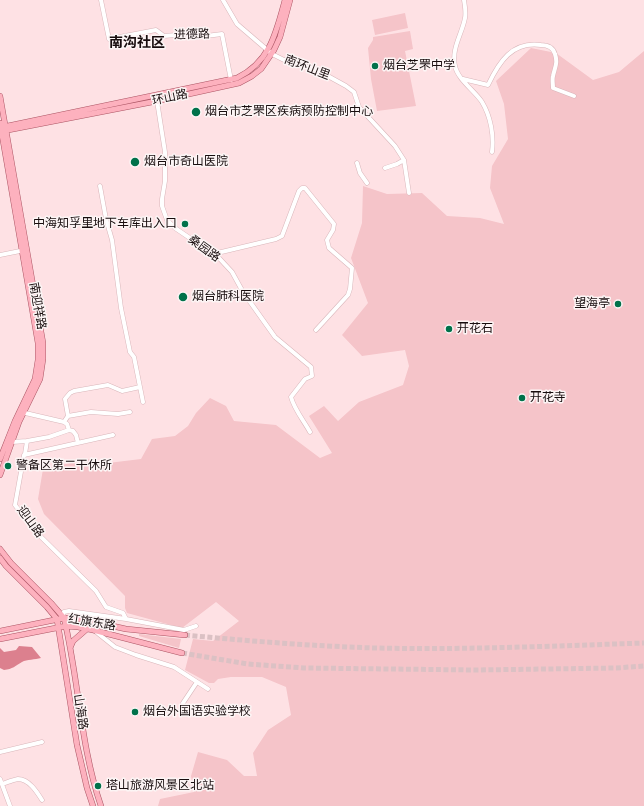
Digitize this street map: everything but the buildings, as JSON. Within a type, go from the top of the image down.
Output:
[{"type":"main road","name":"环山路","points":[[2,128],[231,80],[250,72],[270,53],[285,0]]},
{"type":"main road","name":"环山路","points":[[2,128],[157,101],[239,83],[261,69],[280,37],[290,0]]},
{"type":"main road","name":"南迎祥路","points":[[0,96],[2,128],[25,250],[37,334],[38,360],[37,372],[33,386],[0,459]]},
{"type":"main road","name":"南迎祥路","points":[[0,472],[12,442],[21,412]]},
{"type":"main road","points":[[0,549],[11,563],[64,618]]},
{"type":"main road","points":[[0,558],[6,566],[47,607],[56,619]]},
{"type":"main road","name":"山海路","points":[[64,618],[84,742],[92,778],[101,806]]},
{"type":"main road","name":"红旗东路","points":[[0,631],[56,619],[77,618],[126,628],[185,635]]},
{"type":"main road","name":"山海路","points":[[56,619],[77,745],[87,788],[93,806]]},
{"type":"main road","name":"红旗东路","points":[[0,639],[66,626],[90,629],[182,653]]},
{"type":"main road","points":[[70,649],[73,641],[90,629]]},
{"type":"street","name":"进德路","points":[[101,0],[109,39],[156,30],[164,36],[188,34],[198,37],[222,34],[231,80]]},
{"type":"street","name":"南环山里","points":[[223,0],[237,24],[270,53],[284,60],[317,70],[354,92],[359,107],[395,146],[404,160]]},
{"type":"street","points":[[464,0],[465,17],[454,58],[455,68],[465,84],[482,102],[490,122],[493,145],[492,152]]},
{"type":"street","points":[[463,79],[488,85],[500,64],[515,48],[535,44],[548,46],[555,52],[557,63],[553,77],[553,88],[574,96]]},
{"type":"street","name":"桑园路","points":[[157,101],[166,152],[165,181],[162,199],[164,214],[167,220],[175,228],[219,258],[232,272],[243,292],[275,337],[311,367],[312,376],[305,379],[291,397],[293,405],[310,432]]},
{"type":"street","points":[[385,168],[404,160],[409,194]]},
{"type":"street","points":[[357,164],[360,173],[367,183]]},
{"type":"street","points":[[100,186],[106,219],[112,240],[124,324],[130,352],[134,357],[143,402]]},
{"type":"street","points":[[213,254],[276,239],[282,236],[299,191],[302,188],[305,188],[334,224],[333,230],[327,240],[329,248],[352,268],[348,295],[316,330]]},
{"type":"street","points":[[0,255],[25,250]]},
{"type":"street","points":[[64,422],[68,416],[65,399],[74,391],[108,385],[122,391],[140,387]]},
{"type":"street","points":[[21,412],[64,422],[67,424],[69,430]]},
{"type":"street","points":[[68,416],[91,412],[118,414],[130,412]]},
{"type":"street","points":[[12,442],[49,437],[69,430],[73,431],[76,435],[78,443]]},
{"type":"street","name":"迎山路","points":[[113,435],[24,455],[15,505],[37,533],[96,591],[106,607],[123,613],[126,619]]},
{"type":"street","points":[[25,454],[27,441]]},
{"type":"street","points":[[64,618],[64,612],[70,611],[126,619],[184,630],[196,626]]},
{"type":"street","points":[[90,629],[115,647],[136,656],[174,667],[208,689]]},
{"type":"street","points":[[183,703],[197,682]]},
{"type":"street","points":[[0,752],[42,742]]},
{"type":"street","points":[[0,779],[10,806]]},
{"type":"street","points":[[2,784],[18,779],[24,780],[32,786],[42,800]]},
{"type":"shaded area","points":[[405,13],[408,28],[375,35],[372,20]]},
{"type":"shaded area","points":[[410,31],[413,49],[405,51],[416,106],[377,111],[371,79],[368,48],[373,40],[373,37]]},
{"type":"shaded area","points":[[531,48],[556,53],[593,80],[619,72],[644,51],[644,806],[158,806],[160,799],[194,792],[191,776],[198,752],[227,760],[244,776],[257,776],[253,753],[268,730],[291,715],[286,687],[262,677],[231,677],[218,679],[214,683],[209,683],[185,670],[193,639],[213,641],[239,621],[216,602],[182,628],[127,613],[125,608],[125,596],[44,514],[38,499],[43,469],[89,459],[100,464],[141,459],[152,439],[175,436],[188,426],[196,413],[210,398],[226,406],[234,421],[276,425],[320,458],[332,453],[309,416],[324,406],[338,421],[359,402],[403,385],[409,366],[405,350],[362,356],[342,335],[368,303],[351,258],[362,223],[363,186],[387,194],[422,193],[447,216],[480,218],[504,224],[490,188],[492,166],[508,139],[504,104],[496,81]]},
{"type":"shaded area","points":[[139,634],[181,639],[179,648],[139,636]]},
{"type":"shaded area","points":[[19,646],[32,647],[41,658],[24,661],[7,670],[0,668],[0,648],[4,652],[16,650]]},
{"type":"tunnel","points":[[185,635],[280,643],[375,648],[476,648],[644,643]]},
{"type":"tunnel","points":[[182,653],[248,664],[304,668],[475,670],[616,668],[644,666]]},
{"type":"place","name":"烟台芝罘中学","points":[[375,66]]},
{"type":"place","name":"烟台市芝罘区疾病预防控制中心","points":[[196,112]]},
{"type":"place","name":"烟台市奇山医院","points":[[135,162]]},
{"type":"place","name":"中海知孚里地下车库出入口","points":[[185,224]]},
{"type":"place","name":"烟台肺科医院","points":[[183,297]]},
{"type":"place","name":"望海亭","points":[[618,304]]},
{"type":"place","name":"开花石","points":[[449,329]]},
{"type":"place","name":"开花寺","points":[[522,398]]},
{"type":"place","name":"警备区第二干休所","points":[[8,466]]},
{"type":"place","name":"烟台外国语实验学校","points":[[135,712]]},
{"type":"place","name":"塔山旅游风景区北站","points":[[98,786]]},
{"type":"district","name":"南沟社区","points":[[137,43]]}]
